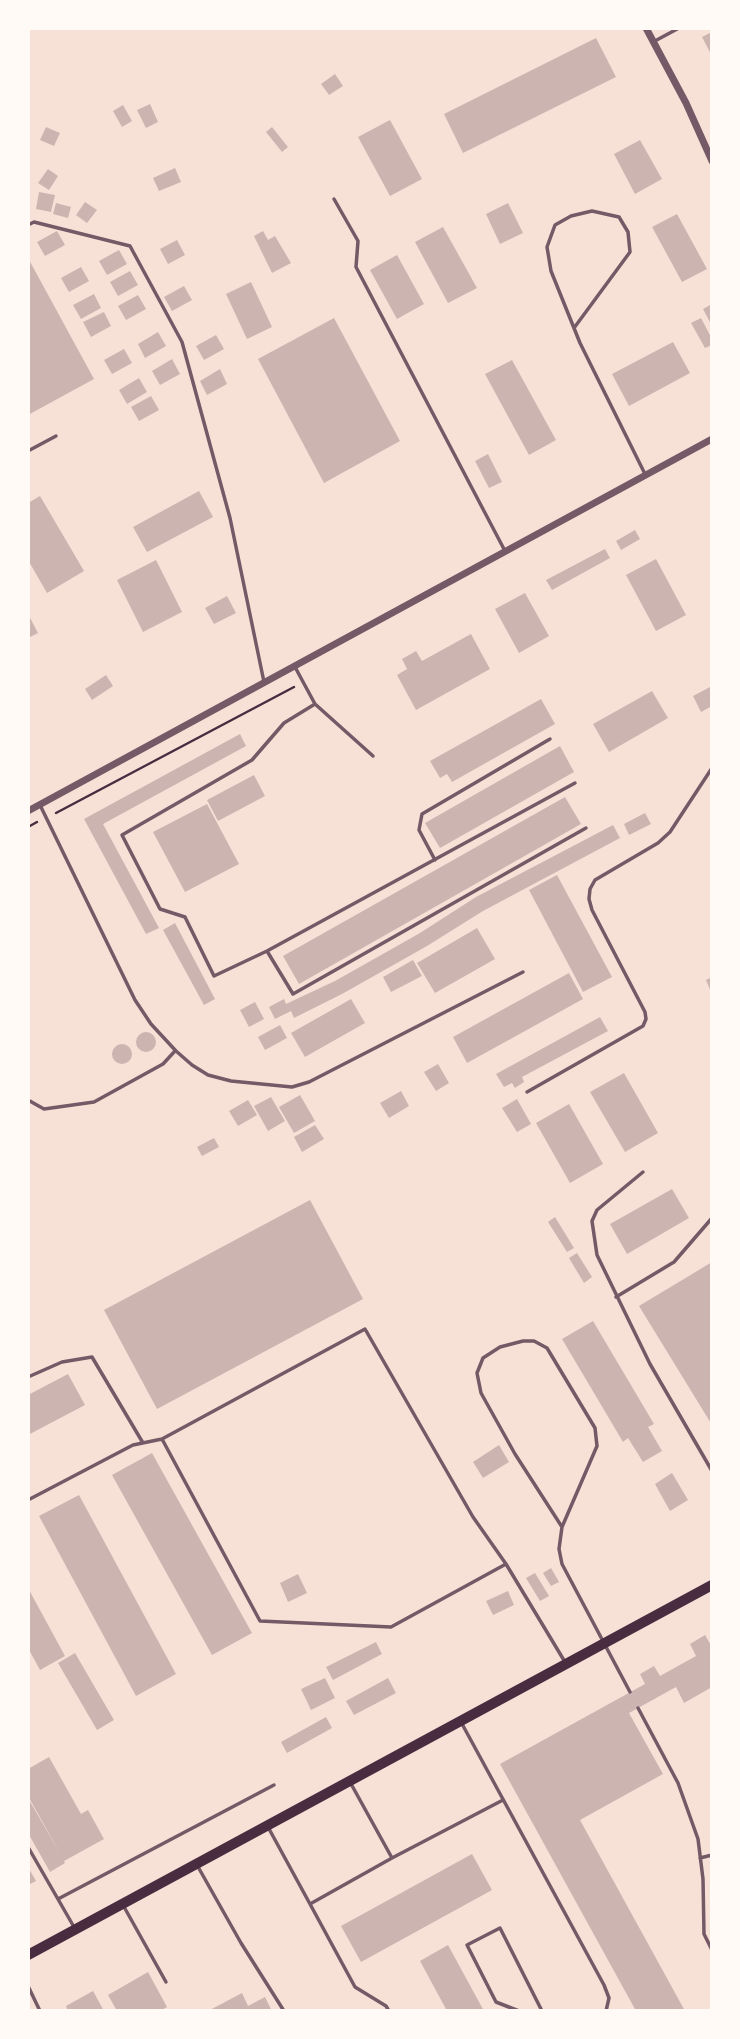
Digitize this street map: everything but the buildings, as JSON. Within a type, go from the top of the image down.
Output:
[{"type":"main road","points":[[28,1955],[712,1585]]},
{"type":"street","points":[[646,28],[686,103],[712,161]]},
{"type":"street","points":[[28,811],[712,439]]},
{"type":"lane","points":[[653,42],[679,28]]},
{"type":"lane","points":[[334,199],[358,241],[356,267],[505,551]]},
{"type":"lane","points":[[574,328],[630,252],[628,232],[619,217],[592,211],[571,216],[555,225],[547,247],[551,271],[574,328],[645,474]]},
{"type":"lane","points":[[28,225],[34,222],[130,246],[182,342],[230,518],[264,684]]},
{"type":"lane","points":[[28,451],[56,436]]},
{"type":"lane","points":[[295,667],[315,704],[373,756]]},
{"type":"lane","points":[[315,704],[284,723],[252,760],[121,835],[160,909],[185,917],[214,976],[267,951],[575,783]]},
{"type":"lane","points":[[435,860],[419,830],[422,814],[550,739]]},
{"type":"lane","points":[[527,1092],[643,1026],[645,1012],[592,910],[590,889],[595,880],[658,843],[670,832],[712,768]]},
{"type":"lane","points":[[40,805],[135,1000],[151,1024],[176,1051],[208,1075],[231,1082],[292,1087],[309,1082],[523,972]]},
{"type":"lane","points":[[267,951],[293,994],[586,828]]},
{"type":"lane","points":[[28,1100],[44,1109],[94,1102],[163,1064],[176,1051]]},
{"type":"lane","points":[[643,1172],[597,1210],[592,1221],[597,1255],[650,1364],[712,1471]]},
{"type":"lane","points":[[616,1297],[674,1262],[712,1218]]},
{"type":"lane","points":[[28,1500],[133,1445],[162,1439],[365,1329],[473,1517],[506,1564],[566,1664]]},
{"type":"lane","points":[[562,1527],[515,1454],[481,1393],[477,1373],[483,1358],[500,1347],[523,1340],[534,1341],[547,1348],[596,1428],[597,1446],[562,1527],[559,1549],[562,1564],[630,1692]]},
{"type":"lane","points":[[28,1377],[62,1362],[92,1357],[143,1443]]},
{"type":"lane","points":[[162,1439],[260,1621],[391,1627],[506,1564]]},
{"type":"lane","points":[[638,1708],[678,1783],[698,1839],[704,1934],[712,1950]]},
{"type":"lane","points":[[460,1721],[604,1985],[609,1998],[606,2011]]},
{"type":"lane","points":[[348,1781],[392,1858]]},
{"type":"lane","points":[[58,1899],[274,1785]]},
{"type":"lane","points":[[310,1904],[503,1800]]},
{"type":"lane","points":[[267,1825],[355,1987],[386,2006],[389,2011]]},
{"type":"lane","points":[[28,1847],[75,1929]]},
{"type":"lane","points":[[700,1858],[712,1855]]},
{"type":"lane","points":[[195,1863],[284,2011]]},
{"type":"lane","points":[[122,1903],[166,1982]]},
{"type":"lane","points":[[519,2011],[496,2002],[467,1945],[500,1928],[542,2011]]},
{"type":"lane","points":[[28,1986],[40,2011]]},
{"type":"path","points":[[28,827],[304,682]]}]
